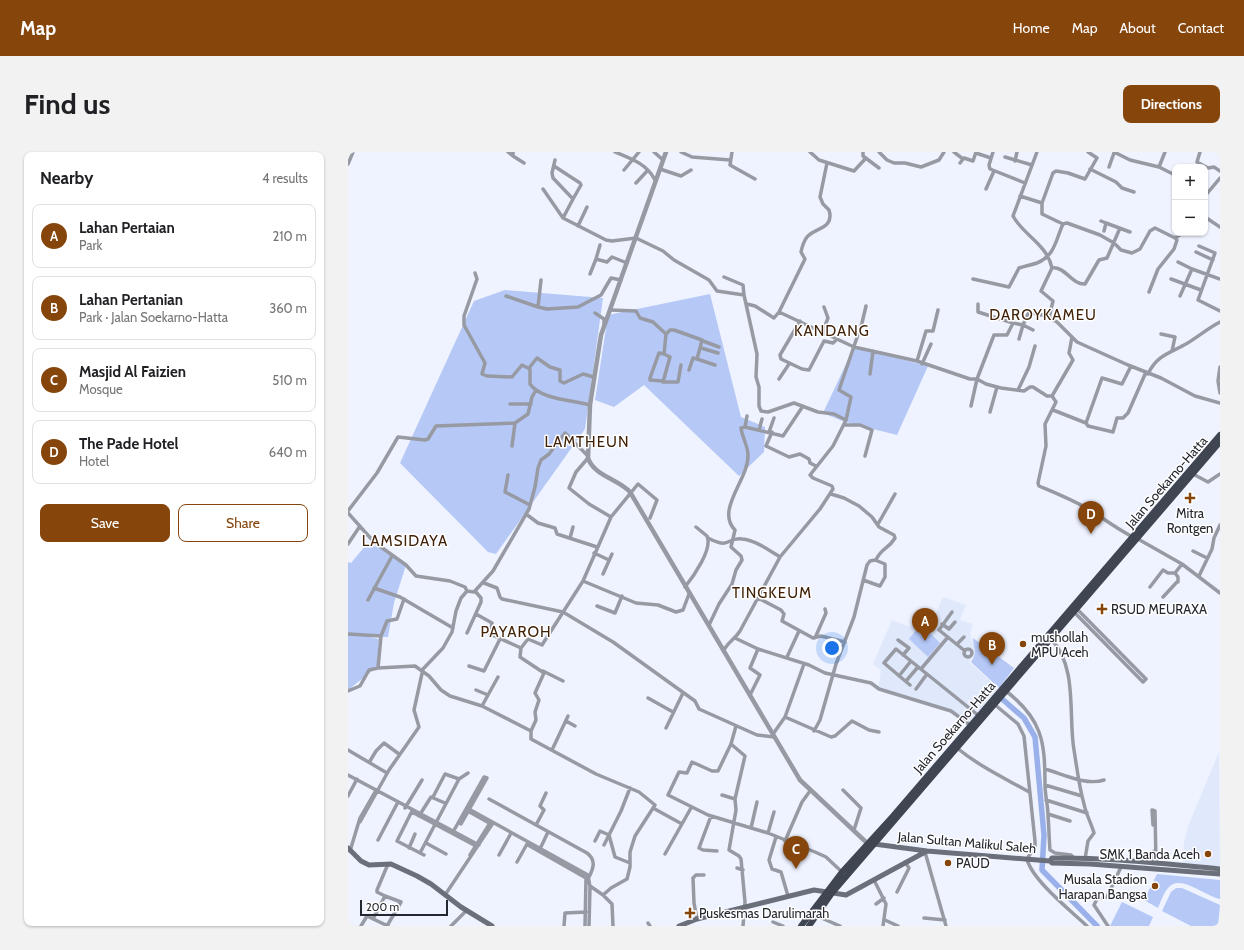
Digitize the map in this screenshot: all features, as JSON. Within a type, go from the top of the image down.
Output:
[{"type":"highway","name":"Jalan Soekarno-Hatta","points":[[810,926],[842,872],[867,843],[901,809],[957,748],[1198,464],[1220,435]]},
{"type":"highway","name":"Jalan Soekarno-Hatta","points":[[801,926],[829,892],[874,844],[969,724],[979,716],[1076,611],[1135,538],[1193,474],[1198,464],[1220,442]]},
{"type":"main road","name":"Jalan Sultan Malikul Saleh","points":[[874,844],[926,851],[1049,861],[1052,863],[1120,867],[1188,869],[1220,868]]},
{"type":"main road","points":[[349,849],[361,861],[369,865],[388,864],[417,876],[492,926]]},
{"type":"main road","points":[[679,926],[814,890],[846,895],[926,851]]},
{"type":"main road","name":"Jalan Sultan Malikul Saleh","points":[[1049,861],[1052,858],[1074,858],[1155,862],[1220,874]]},
{"type":"main road","points":[[1130,861],[1130,867]]},
{"type":"street","points":[[508,152],[524,163]]},
{"type":"street","points":[[615,152],[635,159],[650,170],[655,180]]},
{"type":"street","points":[[624,170],[635,159],[639,152]]},
{"type":"street","points":[[654,152],[664,160]]},
{"type":"street","points":[[666,152],[604,324],[590,405],[588,456],[590,463],[595,468],[624,486],[630,492],[800,780],[867,843]]},
{"type":"street","points":[[681,152],[692,156],[730,160]]},
{"type":"street","points":[[732,152],[730,160],[731,166],[755,179]]},
{"type":"street","points":[[810,152],[816,158],[827,163],[854,171],[866,158]]},
{"type":"street","points":[[863,152],[863,156],[879,168]]},
{"type":"street","points":[[879,152],[887,160],[894,164],[905,163],[921,167],[939,160],[944,152]]},
{"type":"street","points":[[954,152],[963,159],[973,161],[976,152],[991,158]]},
{"type":"street","points":[[993,152],[989,167],[994,171],[1025,182]]},
{"type":"street","points":[[1015,161],[1017,152]]},
{"type":"street","points":[[1037,152],[1013,217],[1021,227],[1039,243],[1052,268]]},
{"type":"street","points":[[1088,152],[1097,158],[1085,179],[1068,173],[1055,171],[1050,178],[1042,202],[1041,213],[1063,224],[1066,223],[1100,235],[1114,243],[1120,250],[1136,252],[1143,246],[1150,231],[1155,228],[1175,238],[1177,240],[1176,246],[1158,269],[1149,292]]},
{"type":"street","points":[[1109,167],[1114,152],[1137,163],[1159,167],[1172,174]]},
{"type":"street","points":[[1159,167],[1165,152]]},
{"type":"street","points":[[1200,152],[1197,162],[1208,168],[1215,168],[1220,171]]},
{"type":"street","points":[[348,164],[351,153]]},
{"type":"street","points":[[1005,157],[1032,165]]},
{"type":"street","points":[[960,163],[963,159]]},
{"type":"street","points":[[555,160],[552,173],[553,178],[573,200]]},
{"type":"street","points":[[747,304],[755,306],[774,318],[779,312],[805,259],[801,252],[806,239],[810,234],[825,226],[830,217],[829,210],[823,204],[820,197],[827,163]]},
{"type":"street","points":[[554,166],[580,182],[581,185],[563,218]]},
{"type":"street","points":[[660,169],[681,176],[691,170]]},
{"type":"street","points":[[1090,169],[1116,182],[1122,188],[1134,192]]},
{"type":"street","points":[[636,183],[648,170]]},
{"type":"street","points":[[986,189],[994,171]]},
{"type":"street","points":[[1208,190],[1220,178]]},
{"type":"street","points":[[543,189],[563,218],[578,226],[610,241],[636,238],[663,251],[674,260],[697,272],[709,280],[716,291],[744,295]]},
{"type":"street","points":[[1020,196],[1042,202]]},
{"type":"street","points":[[578,226],[587,207]]},
{"type":"street","points":[[1208,219],[1220,227]]},
{"type":"street","points":[[1101,220],[1130,232]]},
{"type":"street","points":[[1104,231],[1106,223]]},
{"type":"street","points":[[973,279],[1008,288],[1019,268],[1036,263],[1047,257],[1055,245],[1063,224]]},
{"type":"street","points":[[1052,268],[1058,268],[1078,282],[1085,284],[1099,260],[1107,258],[1120,228]]},
{"type":"street","points":[[590,274],[600,245]]},
{"type":"street","points":[[1199,246],[1215,253],[1198,300],[1220,311]]},
{"type":"street","points":[[1196,252],[1213,260]]},
{"type":"street","points":[[596,259],[606,262],[612,257],[627,263]]},
{"type":"street","points":[[1178,262],[1192,269],[1220,279]]},
{"type":"street","points":[[1049,318],[1053,301],[1041,291],[1052,268]]},
{"type":"street","points":[[1180,296],[1192,269]]},
{"type":"street","points":[[475,273],[477,279],[464,316],[464,325],[485,363],[482,374],[488,376],[512,376],[521,365],[529,368]]},
{"type":"street","points":[[506,296],[547,309],[578,307],[601,296],[611,277],[621,280]]},
{"type":"street","points":[[724,277],[743,285],[757,354],[756,373],[759,387],[760,409],[768,412],[790,403],[818,412],[834,414],[846,420]]},
{"type":"street","points":[[1171,279],[1201,290]]},
{"type":"street","points":[[538,307],[541,280]]},
{"type":"street","points":[[978,304],[978,312],[1033,330]]},
{"type":"street","points":[[724,650],[731,639],[735,638],[740,631],[780,557],[807,526],[831,494],[833,486],[811,477],[811,474],[833,446],[846,420],[851,397],[839,390],[866,306]]},
{"type":"street","points":[[823,331],[828,319],[824,307]]},
{"type":"street","points":[[610,310],[637,312],[640,318],[652,322],[666,334]]},
{"type":"street","points":[[917,361],[924,334],[926,331],[933,331],[938,310]]},
{"type":"street","points":[[779,312],[854,346],[917,361],[962,377],[977,379],[997,387],[1024,391],[1032,387],[1049,396],[1052,396],[1056,402],[1045,424],[1046,439],[1038,484],[1039,486],[1087,508],[1107,523],[1182,564],[1220,593]]},
{"type":"street","points":[[1019,339],[1029,312],[1049,318],[1057,322],[1077,342],[1161,378],[1195,396],[1220,403]]},
{"type":"street","points":[[595,313],[604,319],[604,324]]},
{"type":"street","points":[[800,321],[780,355],[781,359],[789,364],[808,371],[824,341],[833,343],[837,339]]},
{"type":"street","points":[[1053,410],[1086,423],[1088,426],[1095,429],[1113,432],[1118,418],[1124,418],[1128,412],[1147,373],[1155,362],[1220,322]]},
{"type":"street","points":[[970,406],[977,379],[994,335],[1008,335],[1012,323]]},
{"type":"street","points":[[664,354],[666,334],[670,330],[674,330],[719,346]]},
{"type":"street","points":[[1161,334],[1175,337],[1172,351]]},
{"type":"street","points":[[1052,396],[1073,360],[1069,353],[1072,337]]},
{"type":"street","points":[[697,359],[703,341]]},
{"type":"street","points":[[922,364],[932,344]]},
{"type":"street","points":[[1018,390],[1032,359],[1035,346]]},
{"type":"street","points":[[701,348],[718,353]]},
{"type":"street","points":[[870,374],[873,351]]},
{"type":"street","points":[[663,381],[670,357],[659,353],[650,380],[663,381],[678,382],[681,365]]},
{"type":"street","points":[[590,405],[556,398],[536,390],[530,384],[529,368],[537,358],[550,367],[560,370],[560,383],[564,383],[583,374],[594,376]]},
{"type":"street","points":[[689,370],[693,358],[714,365]]},
{"type":"street","points":[[779,379],[789,364]]},
{"type":"street","points":[[1086,423],[1102,378],[1122,384],[1131,366]]},
{"type":"street","points":[[1220,366],[1220,393]]},
{"type":"street","points":[[990,412],[997,387]]},
{"type":"street","points":[[467,634],[482,600],[475,591],[467,591],[465,587],[457,583],[416,576],[406,565],[374,542],[348,512],[377,473],[398,437],[425,440],[436,426],[515,423],[527,416],[533,394],[536,390]]},
{"type":"street","points":[[510,404],[530,404]]},
{"type":"street","points":[[745,427],[782,436],[785,435],[803,406]]},
{"type":"street","points":[[709,625],[719,604],[732,584],[736,570],[742,560],[741,556],[732,548],[735,530],[729,523],[728,509],[740,484],[747,460],[748,454],[741,428],[745,427],[748,416]]},
{"type":"street","points":[[774,418],[766,446],[789,457],[800,454],[809,459],[810,463],[816,466]]},
{"type":"street","points":[[759,430],[762,419]]},
{"type":"street","points":[[512,446],[515,423]]},
{"type":"street","points":[[844,425],[860,425],[872,430],[865,456]]},
{"type":"street","points":[[474,592],[493,572],[526,514],[530,505],[539,465],[563,434],[568,435],[588,456]]},
{"type":"street","points":[[588,456],[576,472],[569,488],[596,509],[611,517]]},
{"type":"street","points":[[1193,474],[1208,482],[1216,475],[1220,474]]},
{"type":"street","points":[[508,475],[504,492],[530,505]]},
{"type":"street","points":[[563,681],[520,657],[520,648],[528,639],[542,645],[583,581],[611,517],[638,484],[657,500],[650,518]]},
{"type":"street","points":[[831,494],[844,498],[859,506],[878,524],[894,535],[895,538],[888,548],[882,549],[876,560]]},
{"type":"street","points":[[878,524],[895,494]]},
{"type":"street","points":[[526,514],[538,523],[555,528],[558,534],[597,547]]},
{"type":"street","points":[[348,544],[360,526]]},
{"type":"street","points":[[570,538],[573,527]]},
{"type":"street","points":[[696,527],[708,538],[724,544],[742,539],[764,548],[780,557]]},
{"type":"street","points":[[1199,576],[1220,527]]},
{"type":"street","points":[[685,587],[697,572],[703,558],[708,538]]},
{"type":"street","points":[[1193,550],[1207,558]]},
{"type":"street","points":[[594,553],[609,560]]},
{"type":"street","points":[[603,574],[612,554]]},
{"type":"street","points":[[368,600],[392,556]]},
{"type":"street","points":[[814,731],[836,664],[853,619],[863,580],[867,565],[870,561],[876,560],[885,566],[886,577],[880,586],[875,586],[863,580]]},
{"type":"street","points":[[1175,573],[1182,564]]},
{"type":"street","points":[[1150,586],[1162,570],[1168,573],[1175,573]]},
{"type":"street","points":[[1163,597],[1178,582],[1178,577],[1175,573]]},
{"type":"street","points":[[583,581],[636,603],[658,605],[676,612],[683,610],[689,594]]},
{"type":"street","points":[[484,583],[497,588],[502,599],[563,612],[618,646],[695,701],[699,709],[757,735],[774,736]]},
{"type":"street","points":[[374,588],[404,599],[453,628]]},
{"type":"street","points":[[349,849],[360,822],[376,791],[418,727],[414,710],[424,669],[443,648],[453,628],[462,595],[467,591]]},
{"type":"street","points":[[597,606],[615,613],[622,596]]},
{"type":"street","points":[[758,598],[781,610],[784,614],[782,621],[799,631],[814,638],[821,636],[844,642]]},
{"type":"street","points":[[378,668],[381,636],[387,621],[397,619],[404,599]]},
{"type":"street","points":[[814,638],[826,613],[824,609]]},
{"type":"street","points":[[1076,611],[1146,679],[1143,682],[1076,611]]},
{"type":"street","points":[[952,612],[939,630],[965,651]]},
{"type":"street","points":[[476,614],[492,623],[489,633],[520,648]]},
{"type":"street","points":[[942,624],[949,629],[956,622]]},
{"type":"street","points":[[787,657],[799,631]]},
{"type":"street","points":[[348,634],[381,636]]},
{"type":"street","points":[[906,681],[948,637]]},
{"type":"street","points":[[957,644],[964,637]]},
{"type":"street","points":[[735,638],[758,649],[787,657],[833,676],[835,674],[871,683],[879,689],[951,711],[969,724]]},
{"type":"street","points":[[469,666],[484,671],[500,639]]},
{"type":"street","points":[[898,640],[909,648],[903,655]]},
{"type":"street","points":[[1048,640],[1060,649],[1066,664],[1073,736],[1082,796],[1094,833],[1088,841],[1085,859]]},
{"type":"street","points":[[750,695],[760,674],[750,668],[758,649]]},
{"type":"street","points":[[910,684],[884,663],[896,649],[979,716]]},
{"type":"street","points":[[899,676],[911,661]]},
{"type":"street","points":[[774,736],[785,717],[804,664]]},
{"type":"street","points":[[348,691],[360,686],[369,670],[378,668],[415,666],[429,676],[441,690],[450,696],[482,706],[531,731]]},
{"type":"street","points":[[543,671],[544,676],[535,693],[539,702],[535,712],[536,720],[531,731],[531,739],[596,774],[630,788],[652,801],[655,805],[635,836],[630,852],[630,863],[626,879],[603,895]]},
{"type":"street","points":[[916,689],[927,674]]},
{"type":"street","points":[[482,706],[498,677]]},
{"type":"street","points":[[476,690],[488,696]]},
{"type":"street","points":[[1006,691],[1020,702],[1031,714],[1041,739],[1045,769],[1050,850],[1054,853],[1071,855],[1074,858]]},
{"type":"street","points":[[666,728],[683,693]]},
{"type":"street","points":[[648,698],[673,712]]},
{"type":"street","points":[[994,704],[1018,724],[1024,736],[1035,841],[1029,867],[1044,885],[1086,926]]},
{"type":"street","points":[[552,750],[568,716]]},
{"type":"street","points":[[785,717],[814,731],[831,737],[835,736],[852,722],[869,730],[879,732]]},
{"type":"street","points":[[566,721],[575,726]]},
{"type":"street","points":[[736,726],[731,744],[717,771],[712,771],[692,762],[688,772],[679,772],[667,794],[691,808],[711,816],[768,833],[826,857],[842,872]]},
{"type":"street","points":[[370,761],[376,751],[384,743],[399,754]]},
{"type":"street","points":[[731,744],[745,756],[735,799],[736,810],[728,850],[740,857],[743,870],[745,908],[743,926]]},
{"type":"street","points":[[957,748],[971,760],[1030,792]]},
{"type":"street","points":[[348,750],[370,761],[386,775]]},
{"type":"street","points":[[1045,769],[1080,780],[1098,782],[1104,780]]},
{"type":"street","points":[[412,811],[397,841],[422,854],[445,803],[459,779],[468,773]]},
{"type":"street","points":[[420,815],[431,797],[433,797],[445,774],[459,779]]},
{"type":"street","points":[[348,776],[478,846]]},
{"type":"street","points":[[454,833],[487,777],[484,777],[467,810]]},
{"type":"street","points":[[348,796],[357,780]]},
{"type":"street","points":[[406,807],[422,780]]},
{"type":"street","points":[[1045,785],[1082,796]]},
{"type":"street","points":[[604,845],[622,811],[630,788]]},
{"type":"street","points":[[843,790],[858,802],[861,808],[854,830]]},
{"type":"street","points":[[785,841],[802,802],[810,791]]},
{"type":"street","points":[[536,825],[544,810],[540,806],[546,793]]},
{"type":"street","points":[[722,795],[735,799]]},
{"type":"street","points":[[433,797],[445,803]]},
{"type":"street","points":[[489,799],[590,856],[594,865],[589,877],[585,926]]},
{"type":"street","points":[[1046,800],[1087,813]]},
{"type":"street","points":[[751,828],[758,802]]},
{"type":"street","points":[[378,840],[398,803]]},
{"type":"street","points":[[653,808],[682,824]]},
{"type":"street","points":[[665,854],[691,808]]},
{"type":"street","points":[[467,810],[589,877]]},
{"type":"street","points":[[1153,810],[1155,810],[1155,862],[1153,810]]},
{"type":"street","points":[[768,833],[774,812]]},
{"type":"street","points":[[1048,814],[1070,821]]},
{"type":"street","points":[[711,816],[699,848],[717,852]]},
{"type":"street","points":[[491,823],[585,877],[588,886],[589,926]]},
{"type":"street","points":[[444,894],[465,866],[491,823]]},
{"type":"street","points":[[594,841],[600,831],[609,835]]},
{"type":"street","points":[[539,850],[548,832]]},
{"type":"street","points":[[409,848],[415,834]]},
{"type":"street","points":[[499,855],[510,835]]},
{"type":"street","points":[[609,835],[615,857],[630,863]]},
{"type":"street","points":[[776,837],[769,862],[772,869],[781,873],[788,896]]},
{"type":"street","points":[[426,843],[446,854]]},
{"type":"street","points":[[517,862],[527,844]]},
{"type":"street","points":[[926,851],[946,926]]},
{"type":"street","points":[[896,892],[909,868],[905,862]]},
{"type":"street","points":[[361,926],[367,916],[378,924],[388,926],[401,902],[377,892],[388,864]]},
{"type":"street","points":[[1108,926],[1094,905],[1097,899],[1107,897],[1120,867]]},
{"type":"street","points":[[737,868],[743,870]]},
{"type":"street","points":[[697,920],[694,903],[693,878],[696,875],[704,875]]},
{"type":"street","points":[[874,880],[886,904],[883,926]]},
{"type":"street","points":[[588,886],[603,895],[613,907],[613,926]]},
{"type":"street","points":[[373,919],[385,896]]},
{"type":"street","points":[[876,904],[884,898]]},
{"type":"street","points":[[451,926],[467,910]]},
{"type":"street","points":[[563,926],[565,913],[586,912]]},
{"type":"street","points":[[817,916],[840,926]]},
{"type":"street","points":[[924,918],[945,920]]},
{"type":"street","points":[[885,920],[898,926]]},
{"type":"street","points":[[773,922],[783,926]]},
{"type":"shaded area","points":[[505,290],[603,298],[585,429],[496,554],[488,552],[400,463],[474,301]]},
{"type":"shaded area","points":[[710,294],[741,417],[765,427],[764,452],[739,476],[644,385],[614,407],[595,400],[608,315]]},
{"type":"shaded area","points":[[854,347],[928,366],[897,435],[845,422],[823,413]]},
{"type":"shaded area","points":[[366,545],[383,548],[406,565],[394,603],[388,637],[370,637],[379,639],[377,667],[348,690],[348,562],[351,563]]},
{"type":"shaded area","points":[[943,597],[966,605],[960,620],[973,624],[970,633],[975,650],[969,662],[996,686],[997,690],[968,723],[953,712],[878,690],[881,670],[873,664],[892,620],[910,627],[917,622],[930,627]]},
{"type":"shaded area","points":[[921,624],[940,643],[928,657],[909,639]]},
{"type":"shaded area","points":[[973,638],[1014,668],[999,688],[971,662],[975,653]]},
{"type":"shaded area","points":[[1219,752],[1220,871],[1183,867],[1184,842],[1188,826]]},
{"type":"shaded area","points":[[1157,874],[1220,880],[1220,899],[1186,884],[1179,883],[1173,884],[1168,888],[1163,895],[1158,908],[1144,900]]},
{"type":"shaded area","points":[[1176,888],[1182,888],[1220,905],[1218,926],[1191,926],[1162,911],[1171,892]]},
{"type":"shaded area","points":[[1122,902],[1153,917],[1149,926],[1110,926]]},
{"type":"waterway","points":[[1001,698],[1024,718],[1035,737],[1044,835],[1042,870],[1097,926]]},
{"type":"place","name":"Mitra Rontgen","points":[[1190,498]]},
{"type":"place","name":"The Pade Hotel","points":[[1091,534]]},
{"type":"place","name":"RSUD MEURAXA","points":[[1102,609]]},
{"type":"place","name":"Lahan Pertaian","points":[[925,641]]},
{"type":"place","name":"mushollah MPU Aceh","points":[[1023,644]]},
{"type":"place","name":"Lahan Pertanian","points":[[992,665]]},
{"type":"place","name":"SMK 1 Banda Aceh","points":[[1208,854]]},
{"type":"place","name":"PAUD","points":[[948,863]]},
{"type":"place","name":"Masjid Al Faizien","points":[[796,869]]},
{"type":"place","name":"Musala Stadion Harapan Bangsa","points":[[1155,886]]},
{"type":"place","name":"Puskesmas Darulimarah","points":[[690,913]]},
{"type":"district","name":"DAROYKAMEU","points":[[1043,315]]},
{"type":"district","name":"KANDANG","points":[[832,331]]},
{"type":"district","name":"LAMTHEUN","points":[[587,442]]},
{"type":"district","name":"LAMSIDAYA","points":[[405,541]]},
{"type":"district","name":"TINGKEUM","points":[[772,593]]},
{"type":"district","name":"PAYAROH","points":[[516,632]]}]
